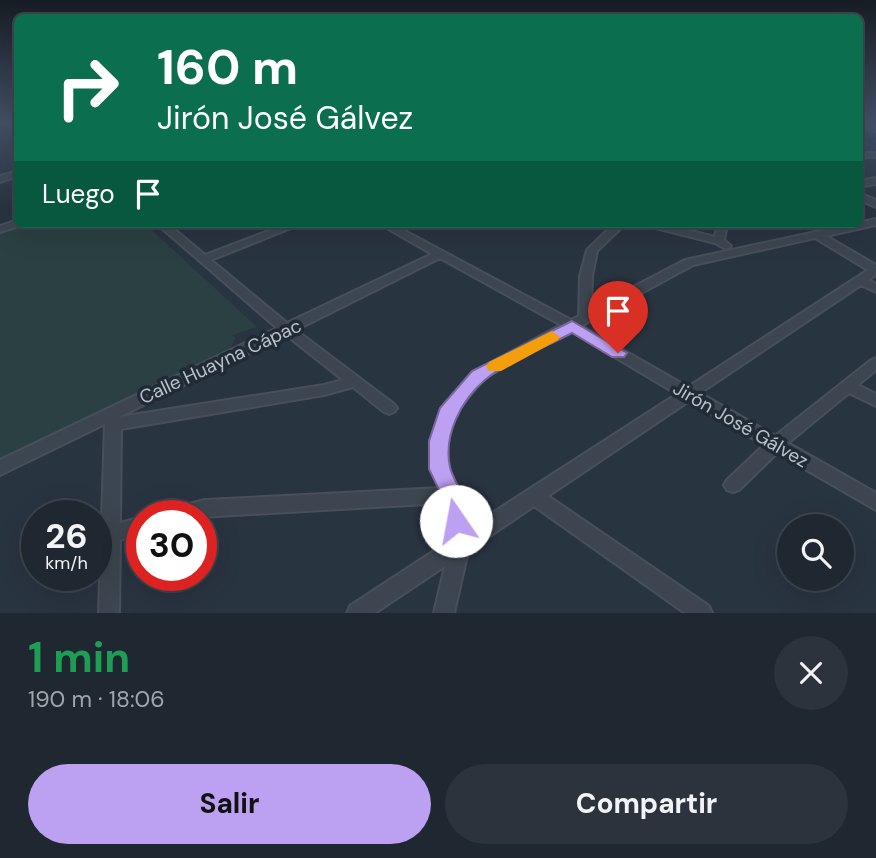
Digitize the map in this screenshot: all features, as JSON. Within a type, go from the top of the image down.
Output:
[{"type":"street","points":[[0,171],[9,176]]},
{"type":"street","points":[[167,228],[206,258],[288,330],[388,408]]},
{"type":"street","points":[[206,258],[285,228]]},
{"type":"street","name":"Jirón José Gálvez","points":[[392,228],[579,321],[688,394],[876,502]]},
{"type":"street","points":[[579,321],[592,250],[616,228]]},
{"type":"street","points":[[668,228],[719,241],[734,252]]},
{"type":"street","points":[[719,241],[721,228]]},
{"type":"street","points":[[444,613],[459,547],[453,495],[439,469],[440,441],[447,413],[479,375],[689,262],[844,228]]},
{"type":"street","points":[[357,613],[876,270],[817,235]]},
{"type":"street","name":"Calle Huayna Cápac","points":[[0,468],[113,418],[440,254]]},
{"type":"street","points":[[860,281],[876,288]]},
{"type":"street","points":[[733,485],[776,444],[876,363]]},
{"type":"street","points":[[126,530],[112,534],[113,418],[297,394],[354,382]]},
{"type":"street","points":[[848,386],[876,401]]},
{"type":"street","points":[[217,507],[453,495]]},
{"type":"street","points":[[534,496],[702,613]]},
{"type":"street","points":[[109,613],[110,591]]},
{"type":"green space","points":[[19,228],[149,228],[257,327],[232,335],[235,338],[231,348],[0,462],[0,234]]},
{"type":"slow traffic","points":[[495,367],[552,337]]},
{"type":"route","points":[[456,521],[453,495],[439,469],[440,441],[447,413],[479,375],[572,326],[618,353]]}]
